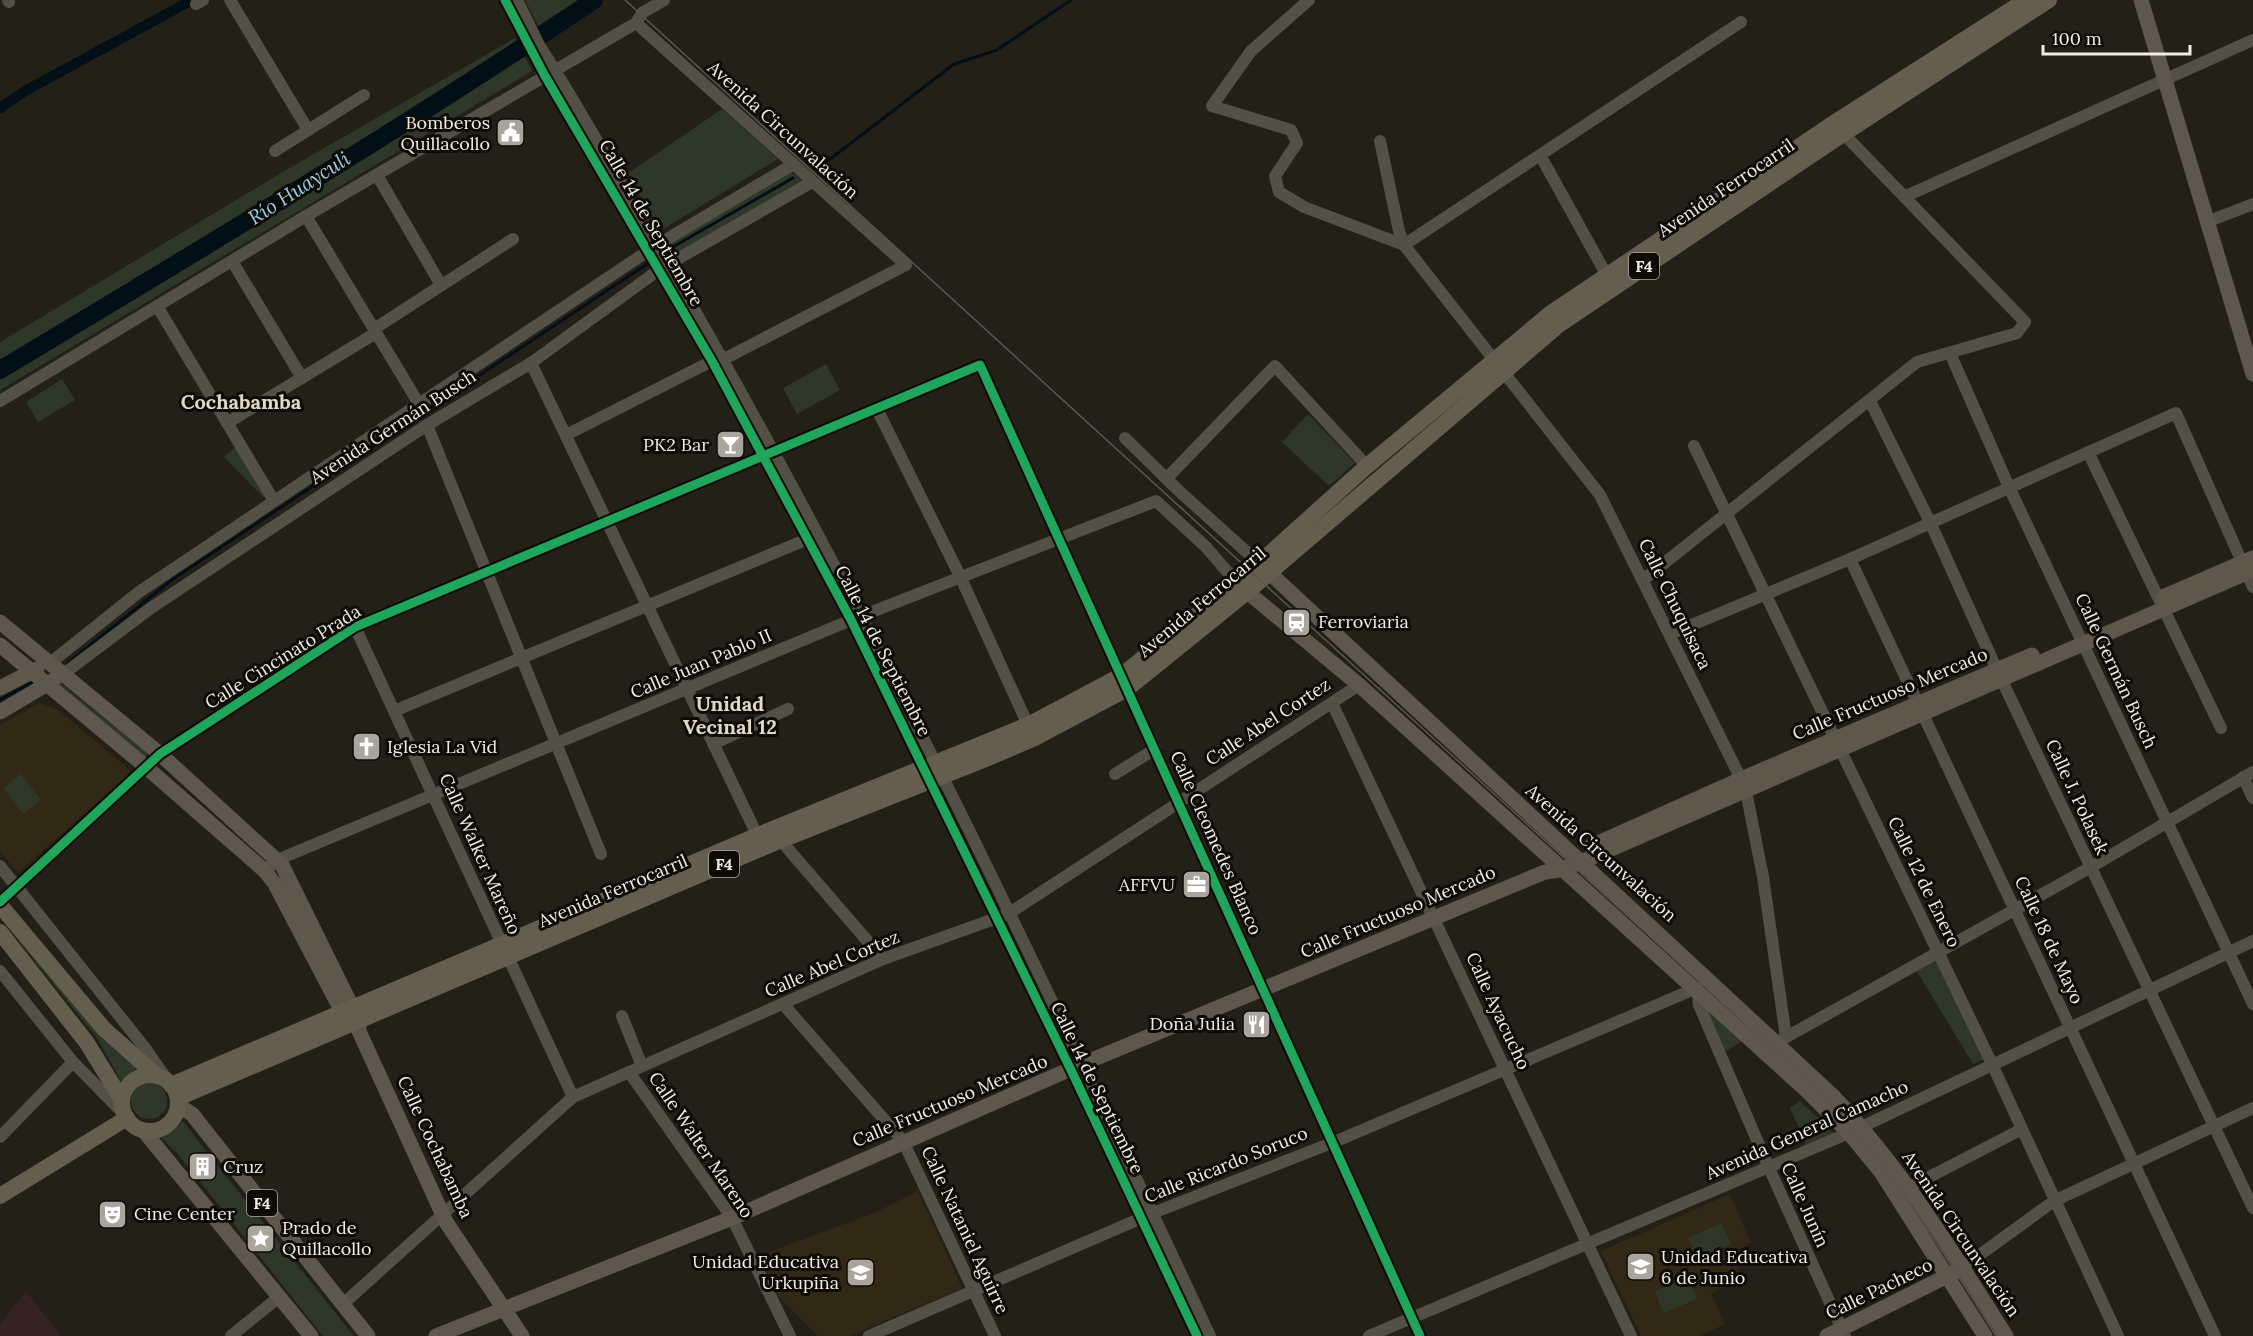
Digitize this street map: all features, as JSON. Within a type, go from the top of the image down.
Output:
[{"type":"highway","name":"Avenida Ferrocarril","points":[[170,1089],[352,1019],[768,838],[932,774],[1033,739],[1125,682],[1242,587],[1498,367],[1551,313],[1609,280],[1839,128],[2026,0]]},
{"type":"highway","name":"Avenida Ferrocarril","points":[[1839,128],[2049,0]]},
{"type":"highway","name":"Avenida Ferrocarril","points":[[1264,568],[1367,466],[1498,367]]},
{"type":"highway","name":"Avenida Ferrocarril","points":[[932,774],[1028,725],[1125,682]]},
{"type":"highway","name":"F4","points":[[0,903],[104,1029],[170,1089]]},
{"type":"highway","name":"F4","points":[[0,932],[87,1042],[125,1111],[143,1130]]},
{"type":"highway","name":"F4","points":[[125,1111],[126,1088],[136,1078],[170,1089]]},
{"type":"highway","points":[[143,1130],[154,1131],[165,1127],[173,1120],[170,1089]]},
{"type":"highway","name":"F4","points":[[0,1196],[125,1111]]},
{"type":"main road","points":[[2141,0],[2253,374]]},
{"type":"main road","name":"Avenida Circunvalación","points":[[1264,568],[1563,863],[1771,1056],[1855,1129],[1985,1336]]},
{"type":"main road","name":"Calle Fructuoso Mercado","points":[[436,1336],[732,1218],[903,1141],[1563,863],[2161,604],[2249,570]]},
{"type":"main road","name":"Avenida Circunvalación","points":[[1242,587],[1359,685],[1563,863],[1782,1040],[1855,1129],[1910,1187],[2006,1336]]},
{"type":"main road","points":[[0,622],[160,754],[277,860],[286,872],[352,1019]]},
{"type":"main road","points":[[0,645],[145,766],[265,871],[275,884],[352,1019]]},
{"type":"main road","name":"Avenida Germán Busch","points":[[0,688],[49,664]]},
{"type":"main road","name":"Avenida Germán Busch","points":[[0,712],[62,675]]},
{"type":"main road","name":"Calle Cochabamba","points":[[352,1019],[442,1212],[522,1336]]},
{"type":"main road","name":"F4","points":[[170,1089],[368,1336]]},
{"type":"main road","name":"F4","points":[[143,1130],[311,1336]]},
{"type":"main road","name":"Calle Pacheco","points":[[1827,1336],[1843,1333],[1963,1267]]},
{"type":"street","points":[[230,0],[308,130]]},
{"type":"street","name":"Calle 14 de Septiembre","points":[[505,0],[550,72],[653,249],[666,267],[813,537],[932,774],[996,919],[1077,1067]]},
{"type":"street","name":"Calle 14 de Septiembre","points":[[517,0],[532,42]]},
{"type":"street","points":[[0,400],[306,216],[636,23],[642,13],[664,0]]},
{"type":"street","points":[[1309,0],[1251,51],[1212,106],[1291,130],[1297,143],[1275,176],[1279,192],[1304,207],[1404,245]]},
{"type":"street","points":[[1404,245],[1742,22]]},
{"type":"street","name":"Avenida Circunvalación","points":[[636,23],[906,265],[718,360]]},
{"type":"street","points":[[1906,196],[2253,40]]},
{"type":"street","points":[[275,151],[364,95]]},
{"type":"street","points":[[1643,580],[1917,362],[2018,333],[2025,322],[1839,128]]},
{"type":"street","points":[[1380,141],[1398,231],[1404,245]]},
{"type":"street","points":[[1540,155],[1609,280]]},
{"type":"street","name":"Avenida Germán Busch","points":[[49,664],[139,592],[274,501],[653,249],[792,165]]},
{"type":"street","points":[[377,175],[441,285]]},
{"type":"street","name":"Avenida Germán Busch","points":[[62,675],[151,608],[427,425],[531,363],[666,267],[812,182]]},
{"type":"street","points":[[2209,221],[2253,204]]},
{"type":"street","points":[[306,216],[419,404]]},
{"type":"street","points":[[227,423],[302,378],[513,239]]},
{"type":"street","name":"Calle Chuquisaca","points":[[1404,245],[1600,495],[1743,785],[1763,878],[1782,1040]]},
{"type":"street","points":[[232,261],[302,378]]},
{"type":"street","points":[[158,306],[274,501]]},
{"type":"street","name":"Calle Germán Busch","points":[[1950,353],[2009,487],[2253,1004]]},
{"type":"street","points":[[568,434],[718,360]]},
{"type":"street","points":[[531,363],[568,434],[714,744],[768,838],[883,959]]},
{"type":"street","name":"Calle Cincinato Prada","points":[[0,903],[160,754],[355,627],[980,365]]},
{"type":"street","name":"Calle Cleomedes Blanco","points":[[980,365],[1180,801],[1420,1336]]},
{"type":"street","points":[[1168,477],[1275,366],[1367,466]]},
{"type":"street","name":"Calle J. Polasek","points":[[1870,401],[1930,522],[2000,675],[2253,1208]]},
{"type":"street","points":[[877,409],[960,576],[1028,725]]},
{"type":"street","points":[[1670,634],[1851,559],[2176,412],[2249,570]]},
{"type":"street","points":[[427,425],[601,854]]},
{"type":"street","name":"Avenida Circunvalación","points":[[1125,438],[1168,477],[1179,491],[1264,568]]},
{"type":"street","name":"Calle 12 de Enero","points":[[1694,446],[1992,1064],[2020,1130],[2118,1336]]},
{"type":"street","points":[[2088,452],[2221,728]]},
{"type":"street","name":"Avenida Circunvalación","points":[[1156,501],[1206,547],[1242,587]]},
{"type":"street","name":"Calle Juan Pablo II","points":[[265,871],[277,860],[556,743],[960,576],[1156,501]]},
{"type":"street","points":[[394,711],[813,537]]},
{"type":"street","name":"Calle 18 de Mayo","points":[[1851,559],[2215,1336]]},
{"type":"street","name":"Calle Walker Mareño","points":[[355,627],[573,1097]]},
{"type":"street","name":"Calle Abel Cortez","points":[[343,1304],[442,1212],[573,1097],[883,959],[1008,914],[1359,685]]},
{"type":"street","name":"Calle Ayacucho","points":[[1332,703],[1630,1336]]},
{"type":"street","points":[[714,744],[788,709]]},
{"type":"street","points":[[1115,774],[1155,748]]},
{"type":"street","name":"Calle 14 de Septiembre","points":[[932,774],[1008,914],[1147,1216],[1210,1336]]},
{"type":"street","points":[[1782,1040],[2091,867],[2166,820],[2248,774],[2253,798]]},
{"type":"street","points":[[0,866],[145,1048],[170,1089]]},
{"type":"street","name":"Avenida General Camacho","points":[[1369,1336],[1769,1168],[2253,941]]},
{"type":"street","points":[[0,971],[73,1062],[125,1111]]},
{"type":"street","name":"Calle Ricardo Soruco","points":[[869,1336],[1147,1216],[1334,1142],[1697,988]]},
{"type":"street","name":"Calle Junín","points":[[1697,988],[1699,1005],[1843,1333]]},
{"type":"street","name":"Calle Nataniel Aguirre","points":[[783,1004],[903,1141],[995,1336]]},
{"type":"street","points":[[622,1016],[642,1066]]},
{"type":"street","points":[[0,1137],[73,1062]]},
{"type":"street","name":"Calle Walter Mareno","points":[[629,1072],[732,1218],[790,1336]]},
{"type":"street","points":[[1963,1267],[2054,1201],[2253,1108]]},
{"type":"street","points":[[1910,1187],[2020,1130]]},
{"type":"street","name":"Calle 14 de Septiembre","points":[[1147,1216],[1197,1336]]},
{"type":"street","points":[[231,1336],[279,1297]]},
{"type":"shaded area","points":[[40,703],[57,709],[130,770],[129,774],[20,871],[14,869],[0,851],[0,725]]},
{"type":"shaded area","name":"Unidad Educativa Urkupiña","points":[[918,1191],[962,1288],[849,1336],[818,1336],[777,1295],[758,1256],[874,1213]]},
{"type":"shaded area","points":[[1730,1194],[1751,1243],[1731,1253],[1741,1275],[1711,1294],[1725,1324],[1700,1336],[1641,1336],[1601,1251]]},
{"type":"shaded area","points":[[26,1291],[61,1336],[0,1336],[0,1324]]},
{"type":"green space","points":[[525,0],[582,0],[540,29]]},
{"type":"green space","points":[[515,38],[532,71],[0,390],[0,342],[281,173]]},
{"type":"green space","points":[[722,109],[778,159],[665,228],[658,226],[627,174]]},
{"type":"green space","points":[[791,172],[803,182],[672,259],[665,246]]},
{"type":"green space","points":[[826,364],[840,390],[797,414],[783,388]]},
{"type":"green space","points":[[62,379],[75,400],[38,422],[26,402]]},
{"type":"green space","points":[[1308,414],[1355,463],[1329,486],[1282,442]]},
{"type":"green space","points":[[238,445],[267,492],[263,497],[224,457]]},
{"type":"green space","points":[[60,683],[149,754],[145,757],[59,685]]},
{"type":"green space","points":[[21,774],[41,800],[23,814],[3,788]]},
{"type":"green space","points":[[0,914],[98,1035],[136,1068],[121,1081],[97,1038],[0,918]]},
{"type":"green space","points":[[1935,958],[1983,1055],[1983,1060],[1973,1064],[1915,968]]},
{"type":"green space","points":[[1704,1007],[1744,1040],[1721,1054]]},
{"type":"green space","points":[[149,1083],[162,1088],[167,1101],[162,1114],[149,1119],[136,1114],[131,1101],[136,1088]]},
{"type":"green space","points":[[1800,1101],[1835,1134],[1807,1147],[1790,1108]]},
{"type":"green space","name":"Prado de Quillacollo","points":[[183,1121],[354,1336],[323,1336],[177,1153],[161,1138]]},
{"type":"green space","points":[[1721,1223],[1731,1244],[1698,1259],[1688,1238]]},
{"type":"green space","points":[[1688,1277],[1697,1299],[1663,1313],[1655,1291]]},
{"type":"waterway","points":[[0,108],[25,91],[192,0]]},
{"type":"waterway","name":"Río Huayculi","points":[[0,370],[374,143],[594,0]]},
{"type":"waterway","points":[[825,163],[954,64],[997,50],[1071,0]]},
{"type":"waterway","points":[[671,248],[793,178]]},
{"type":"waterway","points":[[68,663],[173,579],[650,262]]},
{"type":"waterway","points":[[0,700],[31,683]]},
{"type":"tram line","points":[[625,0],[1803,1076],[1858,1136],[1907,1200],[1996,1336]]},
{"type":"cycle path","points":[[505,0],[545,76],[712,361],[851,620],[1071,1070],[1197,1336]]},
{"type":"cycle path","points":[[0,902],[160,754],[355,627],[980,365],[1420,1336]]},
{"type":"place","name":"Bomberos Quillacollo","points":[[511,133]]},
{"type":"place","name":"PK2 Bar","points":[[730,445]]},
{"type":"place","name":"Ferroviaria","points":[[1297,622]]},
{"type":"place","name":"Iglesia La Vid","points":[[366,747]]},
{"type":"place","name":"AFFVU","points":[[1196,885]]},
{"type":"place","name":"Doña Julia","points":[[1256,1024]]},
{"type":"place","name":"Cruz","points":[[202,1167]]},
{"type":"place","name":"Cine Center","points":[[113,1214]]},
{"type":"place","name":"Prado de Quillacollo","points":[[261,1238]]},
{"type":"place","name":"Unidad Educativa 6 de Junio","points":[[1640,1267]]},
{"type":"place","name":"Unidad Educativa Urkupiña","points":[[860,1272]]},
{"type":"district","name":"Cochabamba","points":[[241,402]]},
{"type":"district","name":"Unidad Vecinal 12","points":[[730,716]]}]
